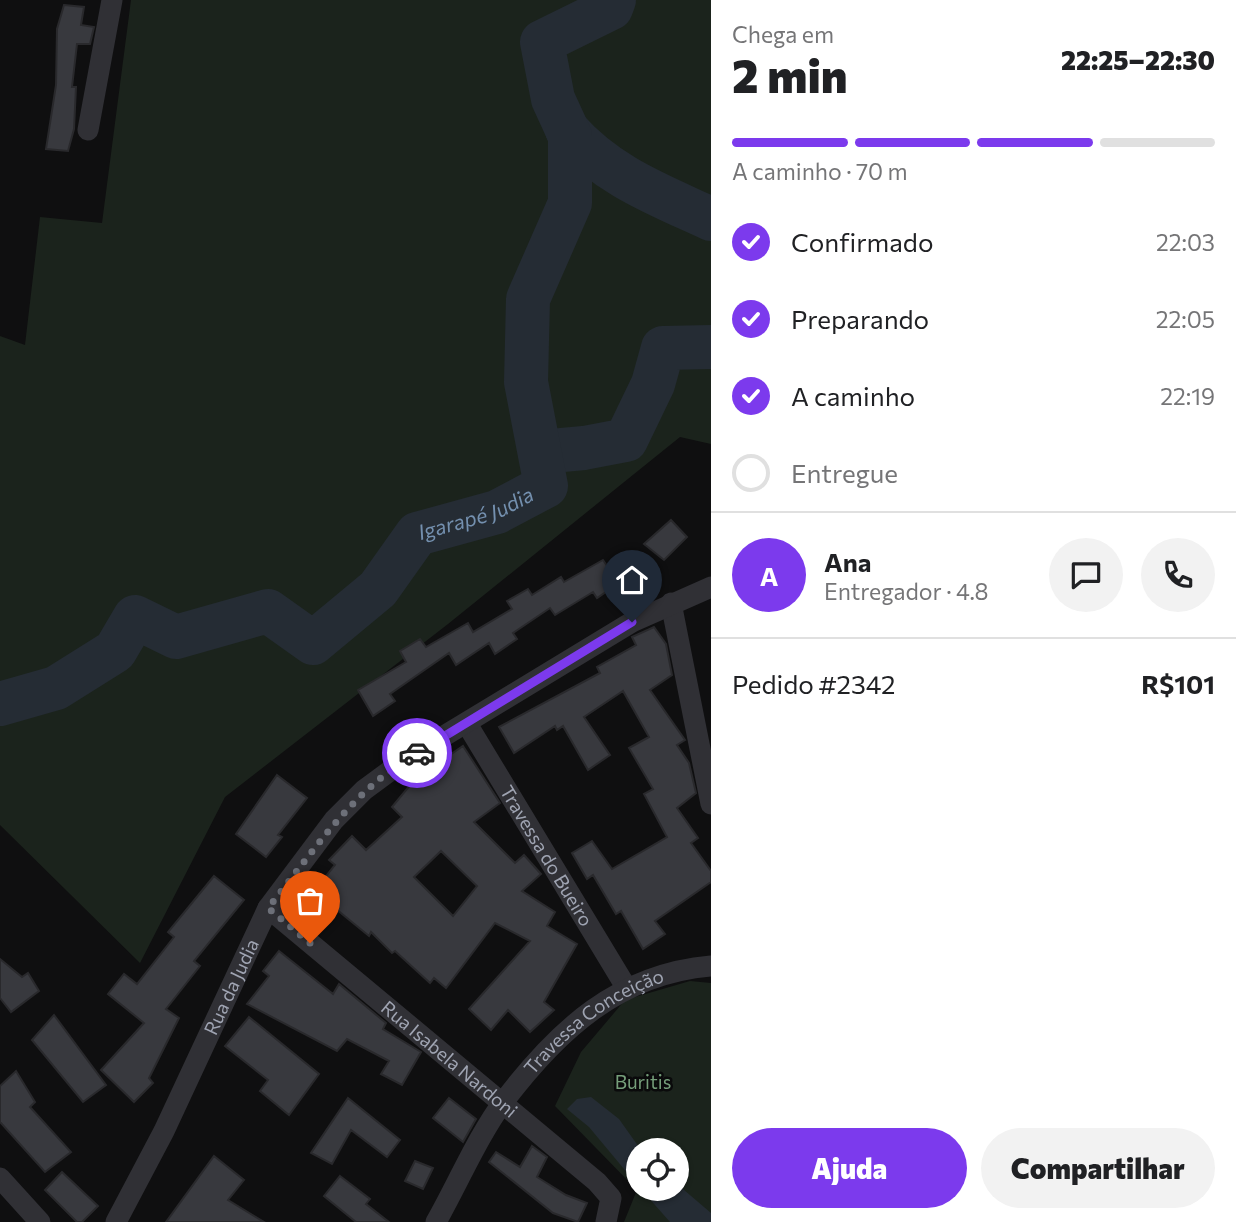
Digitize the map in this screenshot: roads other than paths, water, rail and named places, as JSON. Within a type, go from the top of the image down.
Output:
[{"type":"street","points":[[88,130],[112,0]]},
{"type":"street","name":"Rua da Judia","points":[[116,1222],[164,1131],[268,908],[334,820],[363,790],[406,759],[632,622],[711,587]]},
{"type":"street","points":[[671,603],[711,804]]},
{"type":"street","name":"Travessa do Bueiro","points":[[467,724],[626,987]]},
{"type":"street","name":"Rua Isabela Nardoni","points":[[268,908],[503,1102],[606,1191],[611,1198],[606,1222]]},
{"type":"street","name":"Travessa Conceição","points":[[436,1222],[503,1102],[562,1036],[597,1005],[626,987],[669,972],[711,966]]},
{"type":"street","points":[[0,1178],[40,1222]]},
{"type":"waterway","name":"Igarapé Judia","points":[[0,704],[56,688],[115,651],[135,617],[176,637],[268,611],[313,643],[378,589],[417,534],[497,512],[546,486],[526,382],[528,299],[570,203],[570,136],[553,99],[542,42],[611,8],[614,0]]},
{"type":"waterway","points":[[567,130],[616,172],[711,219]]},
{"type":"waterway","points":[[540,452],[584,448],[626,440],[653,384],[663,348],[711,347]]},
{"type":"park label","name":"Buritis","points":[[643,1082]]}]
